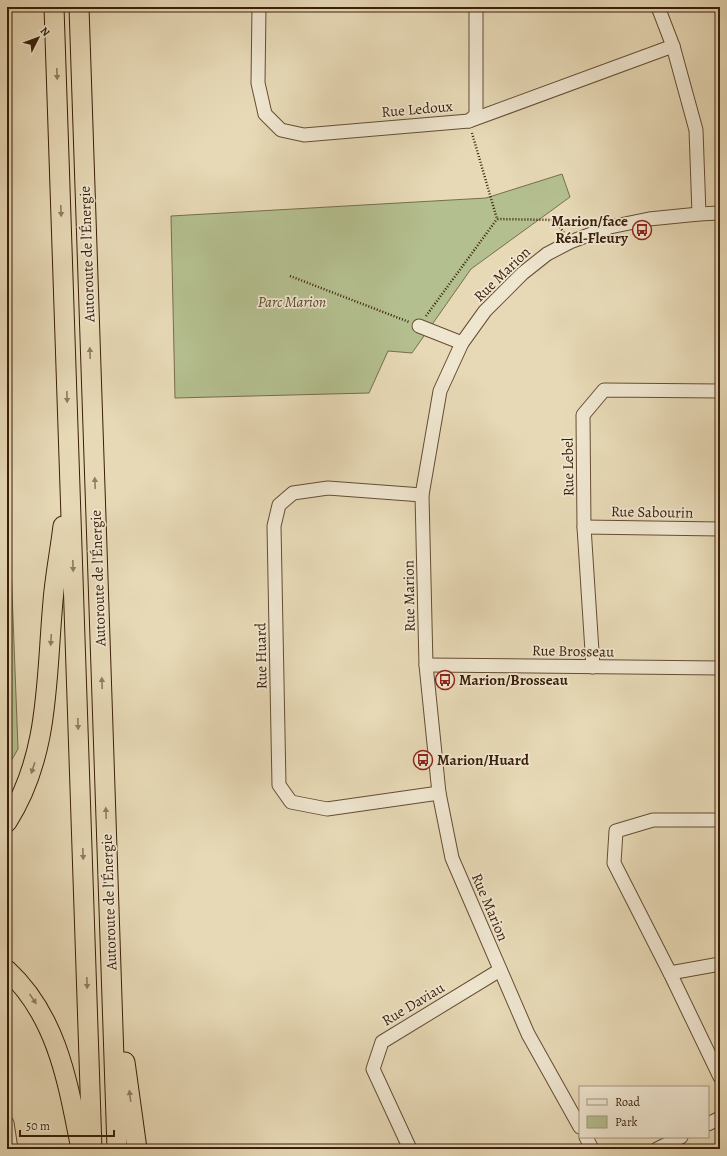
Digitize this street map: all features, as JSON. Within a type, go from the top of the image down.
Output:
[{"type":"highway","name":"Autoroute de l'Énergie","points":[[54,7],[92,1149]]},
{"type":"highway","name":"Autoroute de l'Énergie","points":[[79,7],[117,1149]]},
{"type":"highway","points":[[7,822],[28,782],[42,731],[48,686],[53,601],[70,471]]},
{"type":"highway","points":[[111,949],[137,1149]]},
{"type":"highway","points":[[7,970],[32,998],[54,1038],[67,1080],[81,1149]]},
{"type":"street","name":"Rue Ledoux","points":[[259,7],[258,83],[265,114],[281,130],[304,135],[469,121],[673,46]]},
{"type":"street","points":[[469,121],[476,115],[476,7]]},
{"type":"street","points":[[658,7],[673,46],[696,130],[699,214]]},
{"type":"street","name":"Rue Marion","points":[[579,1125],[528,1034],[452,858],[438,793],[426,665],[422,495],[440,391],[462,343],[485,311],[523,273],[546,254],[570,242],[610,227],[649,219],[720,213]]},
{"type":"street","points":[[419,326],[462,343]]},
{"type":"street","name":"Rue Lebel","points":[[593,667],[584,527],[583,415],[604,390],[720,391]]},
{"type":"street","name":"Rue Huard","points":[[422,495],[328,488],[293,493],[279,505],[274,526],[279,785],[291,802],[327,809],[438,793]]},
{"type":"street","name":"Rue Sabourin","points":[[584,527],[720,529]]},
{"type":"street","name":"Rue Brosseau","points":[[426,665],[720,668]]},
{"type":"street","points":[[720,820],[653,820],[616,831],[614,863],[670,973],[720,1077]]},
{"type":"street","points":[[670,973],[720,964]]},
{"type":"street","name":"Rue Daviau","points":[[410,1149],[373,1069],[382,1042],[500,970]]},
{"type":"street","points":[[709,1124],[720,1118]]},
{"type":"street","points":[[7,1123],[11,1149]]},
{"type":"street","points":[[586,1138],[592,1149]]},
{"type":"street","points":[[657,1149],[679,1138]]},
{"type":"path","points":[[469,121],[497,219]]},
{"type":"path","points":[[497,219],[555,220],[570,242]]},
{"type":"path","points":[[290,276],[419,326],[497,219]]},
{"type":"green space","name":"Parc Marion","points":[[562,174],[570,197],[471,269],[412,353],[388,351],[369,393],[175,398],[171,216],[486,198]]},
{"type":"green space","points":[[7,459],[18,749],[7,768]]},
{"type":"place","name":"Marion/face Réal-Fleury","points":[[642,230]]},
{"type":"place","name":"Marion/Brosseau","points":[[445,680]]},
{"type":"place","name":"Marion/Huard","points":[[423,760]]}]
